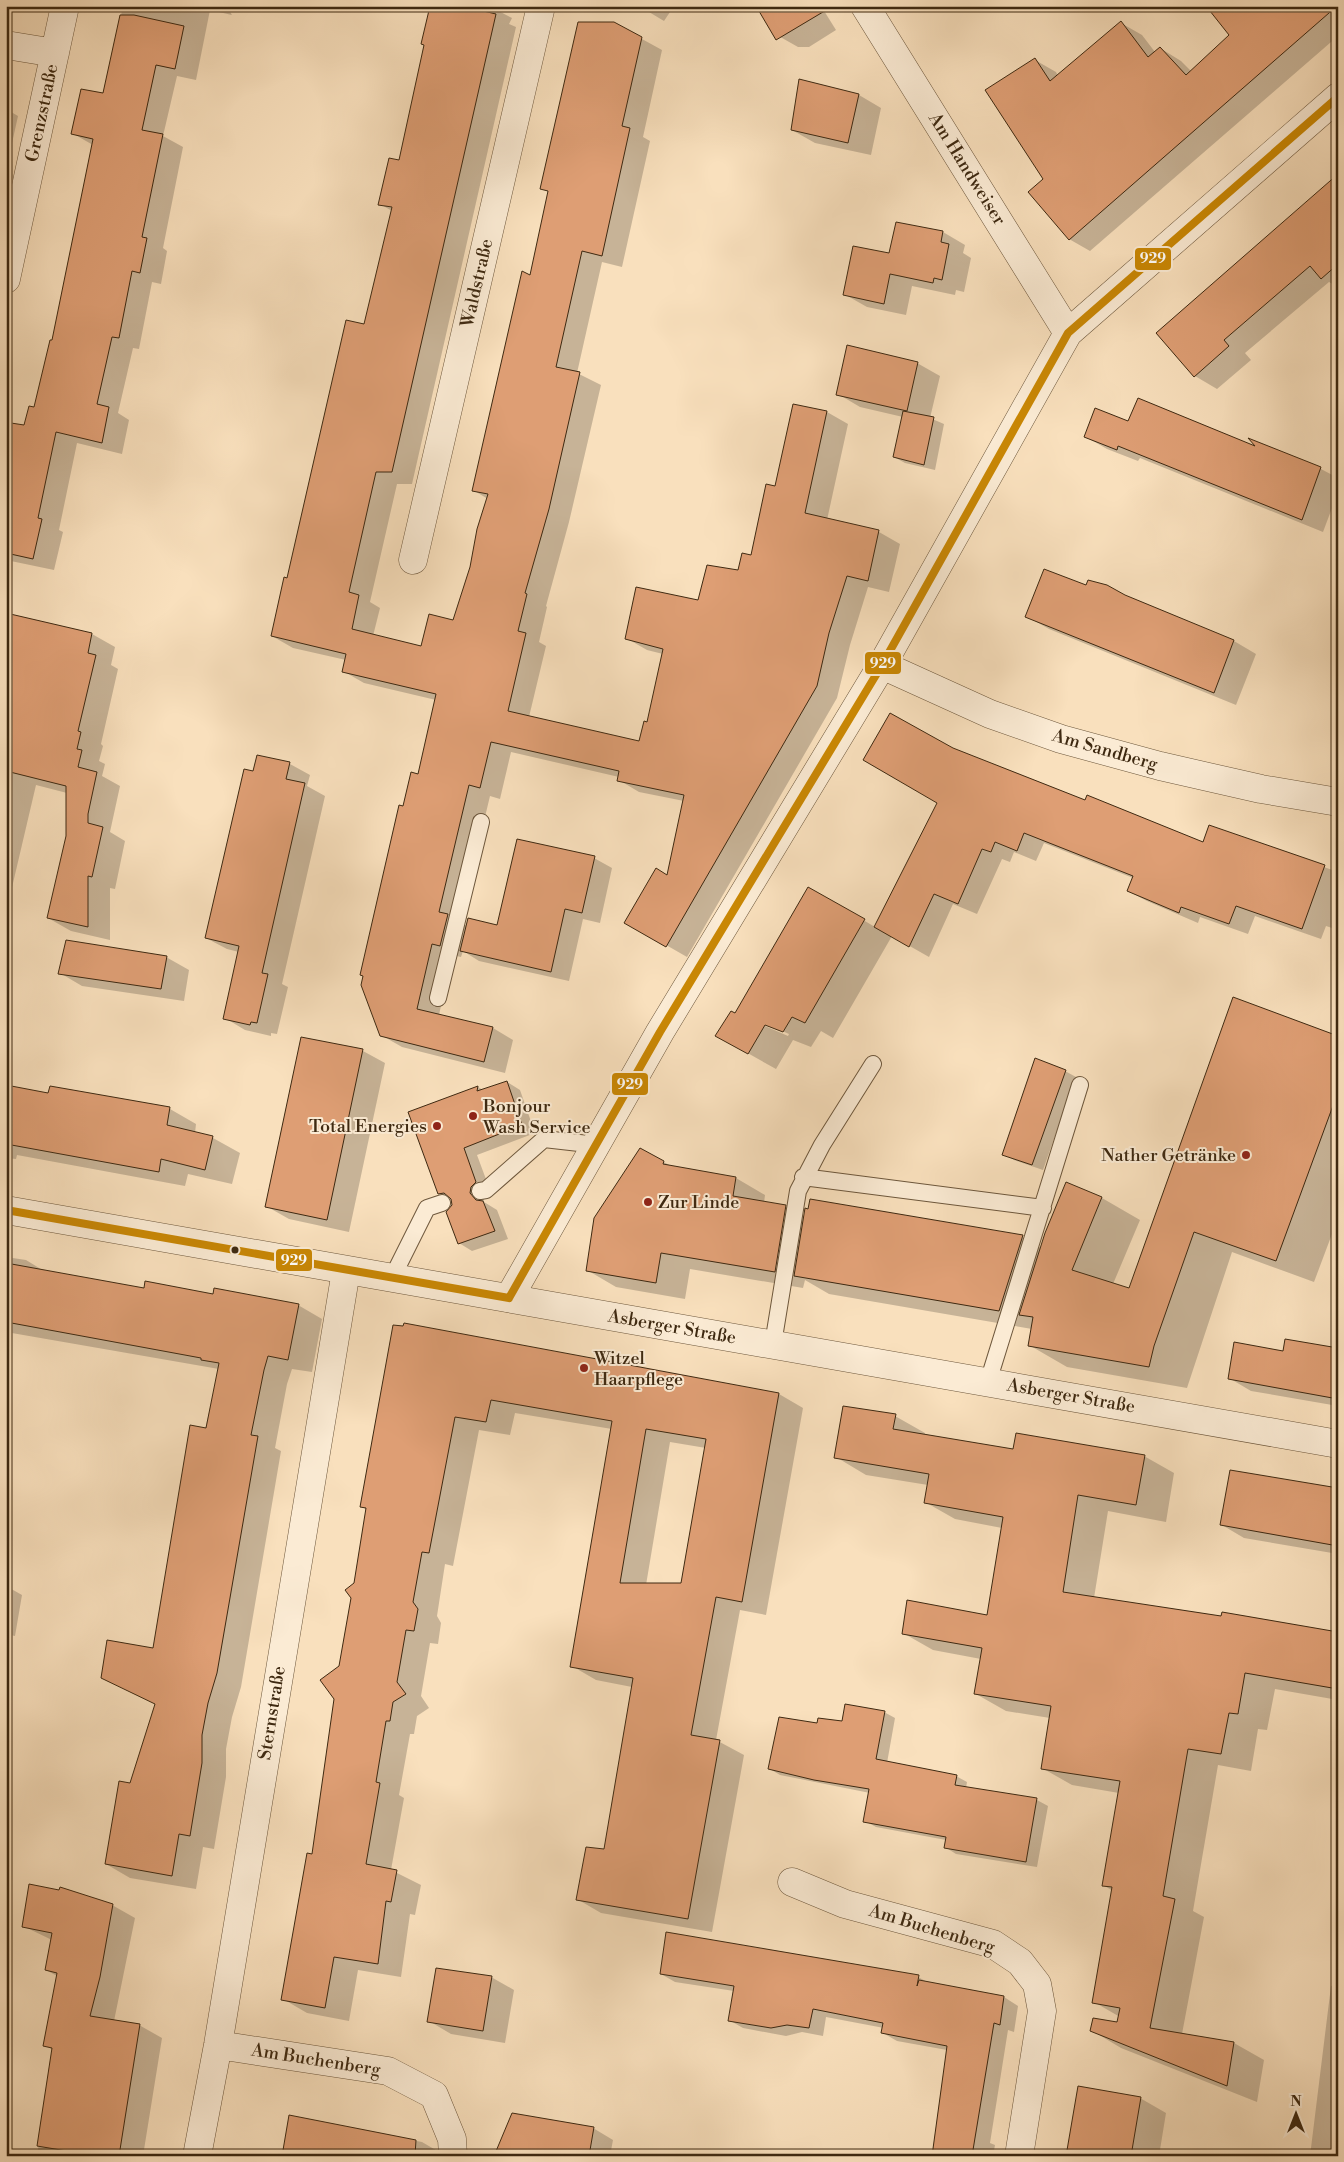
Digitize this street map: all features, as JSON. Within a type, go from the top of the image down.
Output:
[{"type":"street","name":"Grenzstraße","points":[[6,279],[65,6]]},
{"type":"street","name":"Waldstraße","points":[[413,560],[541,6]]},
{"type":"street","name":"Am Handweiser","points":[[865,6],[1068,332]]},
{"type":"street","points":[[6,45],[55,53]]},
{"type":"street","points":[[509,1298],[660,1032],[882,665],[1068,332],[1338,97]]},
{"type":"street","name":"Am Sandberg","points":[[882,665],[990,714],[1061,738],[1160,766],[1261,789],[1338,802]]},
{"type":"street","name":"Asberger Straße","points":[[6,1210],[1338,1444]]},
{"type":"street","name":"Sternstraße","points":[[197,2156],[218,2045],[346,1271]]},
{"type":"street","name":"Am Buchenberg","points":[[792,1882],[845,1904],[993,1944],[1020,1962],[1038,1984],[1042,2011],[1019,2156]]},
{"type":"street","name":"Am Buchenberg","points":[[218,2045],[388,2071],[434,2095],[452,2139],[453,2156]]},
{"type":"lane","points":[[438,998],[481,822]]},
{"type":"lane","points":[[773,1344],[794,1207],[803,1177],[873,1064]]},
{"type":"lane","points":[[988,1382],[1080,1085]]},
{"type":"lane","points":[[480,1191],[486,1190],[544,1139],[597,1144]]},
{"type":"lane","points":[[803,1177],[1043,1208]]},
{"type":"lane","points":[[392,1278],[427,1208],[442,1203]]},
{"type":"building","points":[[430,6],[480,6],[479,10],[496,14],[392,472],[376,472],[349,592],[359,595],[352,629],[421,646],[429,614],[453,620],[470,567],[477,529],[488,494],[472,491],[522,271],[530,275],[548,191],[540,189],[578,22],[614,22],[642,37],[622,126],[630,128],[602,256],[582,251],[556,367],[580,372],[549,509],[525,593],[527,594],[518,631],[526,633],[508,711],[639,741],[644,721],[647,722],[663,649],[625,639],[636,587],[698,600],[707,565],[738,570],[742,553],[751,555],[766,484],[775,486],[793,404],[827,411],[805,513],[879,530],[868,581],[847,576],[829,633],[817,686],[666,947],[624,923],[656,868],[667,875],[684,795],[617,781],[619,771],[491,742],[480,788],[469,785],[439,912],[448,914],[440,946],[432,944],[417,1009],[493,1027],[484,1062],[380,1036],[361,985],[363,976],[360,975],[399,805],[403,806],[411,772],[418,774],[436,694],[342,672],[346,654],[271,636],[284,577],[287,578],[346,320],[364,324],[392,207],[378,205],[389,158],[399,160],[424,45],[421,44]]},
{"type":"building","points":[[756,6],[833,6],[776,40]]},
{"type":"building","points":[[1206,6],[1337,6],[1069,240],[1028,192],[1043,179],[985,90],[1035,58],[1050,81],[1121,21],[1148,57],[1160,47],[1186,75],[1229,35]]},
{"type":"building","points":[[120,15],[134,15],[184,26],[175,69],[156,65],[142,130],[163,134],[142,237],[147,238],[140,273],[132,271],[119,338],[112,337],[97,404],[109,407],[102,443],[56,432],[38,518],[42,519],[33,559],[6,553],[6,444],[11,423],[24,425],[29,406],[34,407],[50,340],[52,340],[93,139],[71,134],[81,89],[103,93]]},
{"type":"building","points":[[799,79],[859,94],[848,143],[791,130]]},
{"type":"building","points":[[1338,174],[1338,264],[1321,279],[1310,266],[1224,340],[1229,346],[1194,377],[1156,333]]},
{"type":"building","points":[[896,222],[943,231],[941,242],[949,244],[942,280],[934,278],[933,283],[890,274],[884,304],[843,295],[853,246],[889,253]]},
{"type":"building","points":[[847,345],[918,362],[907,411],[836,395]]},
{"type":"building","points":[[1138,398],[1255,446],[1248,438],[1321,467],[1302,520],[1118,446],[1117,450],[1084,437],[1095,408],[1128,421]]},
{"type":"building","points":[[903,411],[934,417],[924,465],[893,457]]},
{"type":"building","points":[[1044,569],[1086,585],[1088,580],[1107,585],[1125,595],[1234,640],[1214,693],[1025,617]]},
{"type":"building","points":[[6,613],[92,633],[88,653],[96,655],[78,731],[81,732],[77,749],[82,750],[78,767],[97,772],[88,814],[88,823],[103,827],[92,877],[88,876],[88,927],[47,918],[66,836],[66,786],[6,771]]},
{"type":"building","points":[[890,713],[953,748],[1085,800],[1087,795],[1203,842],[1209,825],[1325,865],[1302,929],[1236,906],[1229,924],[1181,907],[1179,913],[1127,891],[1133,876],[1024,833],[1017,851],[995,842],[991,852],[982,849],[958,904],[934,894],[909,947],[874,927],[937,803],[863,760]]},
{"type":"building","points":[[257,755],[290,762],[286,779],[305,783],[262,973],[268,974],[257,1023],[251,1022],[250,1025],[223,1019],[239,946],[205,938],[244,769],[253,771]]},
{"type":"building","points":[[517,839],[595,856],[582,913],[565,909],[551,972],[460,951],[468,918],[497,925]]},
{"type":"building","points":[[808,887],[865,919],[805,1023],[792,1017],[783,1032],[765,1025],[748,1054],[715,1036],[731,1011],[735,1013]]},
{"type":"building","points":[[66,940],[167,956],[161,989],[58,974]]},
{"type":"building","name":"Nather Getränke","points":[[1233,997],[1338,1036],[1338,1092],[1276,1261],[1194,1232],[1154,1346],[1149,1367],[1028,1346],[1033,1317],[1019,1315],[1045,1233],[1066,1182],[1102,1197],[1072,1270],[1129,1288]]},
{"type":"building","points":[[301,1037],[363,1049],[327,1220],[265,1207]]},
{"type":"building","points":[[1035,1058],[1066,1070],[1032,1165],[1002,1155]]},
{"type":"building","points":[[507,1081],[522,1125],[464,1148],[476,1182],[471,1187],[470,1193],[476,1200],[483,1201],[495,1231],[458,1244],[446,1212],[452,1205],[451,1199],[444,1193],[438,1194],[408,1112],[478,1086],[477,1091]]},
{"type":"building","points":[[6,1085],[48,1093],[50,1086],[170,1107],[167,1125],[213,1136],[205,1170],[161,1159],[159,1172],[6,1144]]},
{"type":"building","points":[[640,1148],[664,1161],[663,1164],[736,1177],[733,1196],[786,1205],[775,1272],[661,1253],[656,1283],[586,1271],[594,1218]]},
{"type":"building","points":[[810,1199],[1023,1235],[999,1311],[794,1276],[805,1208],[808,1209]]},
{"type":"building","points":[[6,1263],[144,1288],[145,1281],[213,1294],[214,1288],[299,1304],[288,1360],[268,1356],[264,1370],[251,1435],[258,1436],[217,1673],[208,1703],[202,1735],[202,1763],[190,1836],[179,1834],[172,1876],[105,1864],[119,1781],[130,1783],[155,1704],[101,1678],[107,1640],[153,1648],[190,1425],[206,1428],[219,1363],[201,1360],[201,1358],[6,1322]]},
{"type":"building","points":[[404,1323],[779,1393],[742,1602],[716,1597],[691,1735],[720,1740],[688,1919],[576,1900],[586,1847],[604,1849],[633,1678],[570,1667],[612,1421],[491,1400],[486,1422],[455,1417],[429,1553],[422,1552],[413,1602],[418,1609],[414,1631],[406,1630],[397,1682],[406,1694],[393,1702],[390,1721],[386,1721],[376,1782],[380,1783],[366,1864],[397,1870],[391,1902],[386,1901],[378,1964],[334,1957],[325,2008],[281,2000],[307,1853],[312,1854],[334,1699],[320,1680],[339,1666],[351,1598],[345,1590],[354,1583],[366,1508],[360,1507],[393,1325],[403,1326]],"holes":[[[646,1429],[706,1439],[681,1583],[620,1583]]]},
{"type":"building","points":[[1285,1339],[1338,1348],[1338,1399],[1228,1379],[1234,1342],[1283,1351]]},
{"type":"building","points":[[843,1406],[896,1414],[893,1429],[1013,1449],[1016,1433],[1145,1455],[1136,1505],[1078,1495],[1063,1592],[1221,1616],[1222,1612],[1338,1632],[1338,1689],[1245,1673],[1238,1714],[1229,1713],[1221,1754],[1188,1749],[1163,1896],[1175,1899],[1150,2028],[1234,2042],[1227,2086],[1090,2031],[1093,2018],[1117,2022],[1120,2008],[1092,2003],[1112,1887],[1102,1886],[1120,1781],[1041,1769],[1051,1706],[974,1694],[982,1648],[902,1634],[907,1600],[987,1615],[1003,1517],[924,1503],[929,1474],[834,1458]]},
{"type":"building","points":[[1230,1470],[1338,1488],[1338,1546],[1220,1525]]},
{"type":"building","points":[[845,1704],[885,1711],[876,1759],[957,1775],[955,1785],[1037,1798],[1026,1862],[944,1848],[946,1837],[863,1822],[869,1789],[814,1780],[768,1769],[779,1717],[817,1723],[818,1718],[842,1721]]},
{"type":"building","points":[[29,1884],[59,1890],[60,1887],[113,1904],[100,1977],[90,2016],[140,2024],[119,2156],[97,2156],[37,2146],[52,2048],[43,2046],[57,1973],[45,1970],[52,1933],[22,1927]]},
{"type":"building","points":[[666,1932],[919,1975],[917,1986],[919,1980],[1004,1996],[1000,2025],[994,2023],[972,2156],[932,2156],[947,2046],[881,2033],[883,2023],[813,2009],[809,2028],[787,2025],[771,2028],[728,2021],[734,1986],[660,1974]]},
{"type":"building","points":[[436,1968],[492,1976],[483,2031],[427,2022]]},
{"type":"building","points":[[1078,2086],[1141,2097],[1131,2156],[1066,2156]]},
{"type":"building","points":[[512,2113],[594,2127],[589,2156],[494,2156]]},
{"type":"building","points":[[289,2115],[416,2140],[415,2156],[282,2156]]},
{"type":"transit line","name":"929","points":[[509,1298],[660,1032],[882,665],[1068,333],[1338,97]]},
{"type":"transit line","name":"929","points":[[6,1210],[509,1298]]},
{"type":"place","name":"Bonjour Wash Service","points":[[473,1116]]},
{"type":"place","name":"Total Energies","points":[[437,1126]]},
{"type":"place","name":"Nather Getränke","points":[[1246,1155]]},
{"type":"place","name":"Zur Linde","points":[[648,1202]]},
{"type":"place","name":"Witzel Haarpflege","points":[[584,1368]]}]
